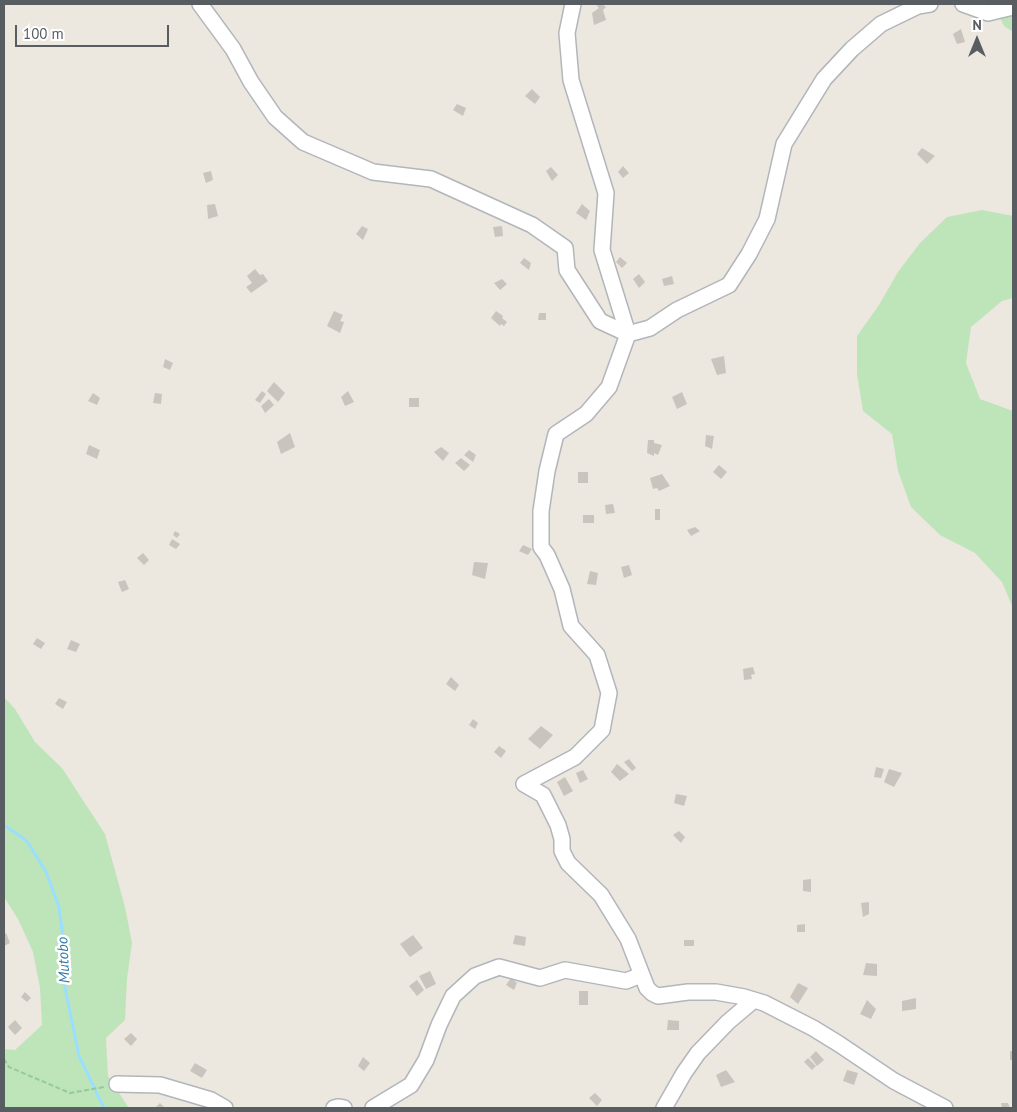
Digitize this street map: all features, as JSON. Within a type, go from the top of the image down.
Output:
[{"type":"street","points":[[200,4],[233,49],[251,82],[275,117],[303,142],[372,172],[431,179],[532,224],[565,248],[567,270],[600,321],[628,334],[650,328],[677,310],[729,285],[749,254],[767,219],[784,144],[824,79],[852,49],[881,24],[918,6],[930,4]]},
{"type":"street","points":[[573,4],[567,33],[571,80],[606,193],[602,250],[628,334],[609,387],[586,414],[556,434],[547,471],[542,511],[542,547],[562,589],[571,626],[596,655],[609,693],[602,730],[575,757],[524,784],[543,796],[558,825],[562,839],[562,851],[568,863],[601,895],[628,939],[647,988],[658,996],[688,992],[716,992],[764,1003],[813,1028],[894,1081],[945,1108]]},
{"type":"street","points":[[963,4],[988,13],[1013,7]]},
{"type":"street","points":[[373,1108],[411,1085],[426,1060],[439,1025],[453,996],[475,976],[499,967],[540,978],[565,970],[626,981],[641,975]]},
{"type":"street","points":[[664,1108],[698,1053],[728,1022],[754,1000]]},
{"type":"street","points":[[117,1084],[160,1085],[211,1100],[226,1108]]},
{"type":"street","points":[[334,1108],[344,1108]]},
{"type":"path","points":[[4,1059],[9,1067],[70,1092],[117,1084]]},
{"type":"green space","points":[[993,4],[1013,4],[1013,32],[1004,26]]},
{"type":"green space","points":[[982,210],[1013,216],[1013,298],[1002,301],[971,327],[966,363],[980,399],[1013,411],[1013,608],[1002,582],[975,553],[940,535],[911,507],[898,471],[892,434],[863,411],[857,374],[857,336],[879,305],[898,272],[920,243],[947,217]]},
{"type":"green space","points":[[4,697],[15,709],[35,742],[62,768],[105,834],[125,907],[132,943],[127,979],[125,1020],[106,1038],[108,1076],[129,1108],[4,1108],[4,1049],[15,1050],[42,1025],[40,988],[33,952],[18,919],[4,897]]},
{"type":"building","points":[[598,4],[606,7],[603,10],[606,20],[594,25],[592,13],[599,8]]},
{"type":"building","points":[[961,29],[965,42],[957,44],[953,34]]},
{"type":"building","points":[[532,89],[540,97],[535,104],[525,96]]},
{"type":"building","points":[[457,104],[466,108],[463,116],[453,110]]},
{"type":"building","points":[[922,148],[935,156],[927,164],[917,154]]},
{"type":"building","points":[[623,166],[629,173],[623,178],[618,172]]},
{"type":"building","points":[[551,167],[558,175],[552,181],[546,171]]},
{"type":"building","points":[[211,171],[213,180],[206,183],[203,173]]},
{"type":"building","points":[[215,204],[218,216],[208,219],[207,205]]},
{"type":"building","points":[[582,204],[590,211],[586,220],[576,213]]},
{"type":"building","points":[[362,226],[368,229],[363,240],[356,234]]},
{"type":"building","points":[[502,226],[503,236],[495,237],[493,227]]},
{"type":"building","points":[[620,257],[627,263],[622,268],[616,262]]},
{"type":"building","points":[[524,258],[531,263],[529,270],[520,263]]},
{"type":"building","points":[[255,269],[260,275],[263,274],[268,281],[251,293],[246,287],[252,283],[247,276]]},
{"type":"building","points":[[639,274],[645,282],[639,288],[633,279]]},
{"type":"building","points":[[672,276],[674,284],[664,286],[662,279]]},
{"type":"building","points":[[502,279],[507,284],[500,290],[494,283]]},
{"type":"building","points":[[334,311],[343,315],[340,321],[344,322],[340,333],[327,326]]},
{"type":"building","points":[[496,311],[507,322],[504,326],[501,324],[500,326],[491,318]]},
{"type":"building","points":[[539,313],[546,313],[546,320],[538,320]]},
{"type":"building","points":[[724,356],[726,373],[717,375],[711,359]]},
{"type":"building","points":[[165,359],[173,363],[170,370],[163,367]]},
{"type":"building","points":[[274,382],[285,393],[278,402],[267,391]]},
{"type":"building","points":[[262,391],[266,394],[260,403],[255,400]]},
{"type":"building","points":[[348,391],[354,402],[345,406],[341,397]]},
{"type":"building","points":[[682,392],[687,404],[677,409],[672,397]]},
{"type":"building","points":[[93,393],[100,398],[97,405],[88,401]]},
{"type":"building","points":[[155,393],[162,394],[161,404],[153,403]]},
{"type":"building","points":[[409,398],[419,398],[419,407],[409,407]]},
{"type":"building","points":[[269,399],[274,405],[265,413],[261,406]]},
{"type":"building","points":[[290,433],[295,447],[281,454],[277,442]]},
{"type":"building","points":[[706,435],[714,436],[712,449],[705,446]]},
{"type":"building","points":[[648,440],[654,440],[654,443],[662,445],[658,455],[654,453],[654,456],[647,453]]},
{"type":"building","points":[[89,445],[100,450],[97,459],[86,454]]},
{"type":"building","points":[[441,447],[449,453],[443,461],[434,452]]},
{"type":"building","points":[[469,450],[476,455],[473,462],[464,455]]},
{"type":"building","points":[[461,458],[470,465],[464,471],[455,463]]},
{"type":"building","points":[[719,465],[727,472],[721,479],[713,472]]},
{"type":"building","points":[[578,472],[588,472],[588,483],[578,483]]},
{"type":"building","points":[[662,474],[670,486],[659,491],[657,488],[653,489],[650,478]]},
{"type":"building","points":[[613,504],[615,513],[606,514],[605,505]]},
{"type":"building","points":[[655,509],[660,509],[660,520],[655,520]]},
{"type":"building","points":[[583,515],[594,515],[594,523],[583,523]]},
{"type":"building","points":[[695,527],[700,531],[691,536],[687,530]]},
{"type":"building","points":[[175,531],[180,534],[177,538],[173,535]]},
{"type":"building","points":[[172,539],[180,544],[176,549],[169,545]]},
{"type":"building","points":[[523,545],[532,549],[528,555],[519,551]]},
{"type":"building","points":[[143,553],[149,560],[144,565],[137,558]]},
{"type":"building","points":[[474,562],[488,563],[485,579],[472,575]]},
{"type":"building","points":[[629,565],[632,575],[624,578],[621,567]]},
{"type":"building","points":[[590,571],[598,573],[596,585],[587,584]]},
{"type":"building","points":[[125,580],[129,589],[122,592],[118,582]]},
{"type":"building","points":[[37,638],[45,643],[41,649],[33,644]]},
{"type":"building","points":[[71,640],[80,644],[76,652],[67,649]]},
{"type":"building","points":[[753,667],[755,674],[751,675],[752,679],[744,680],[743,669]]},
{"type":"building","points":[[451,677],[459,685],[455,691],[446,684]]},
{"type":"building","points":[[59,698],[67,702],[63,709],[55,704]]},
{"type":"building","points":[[473,719],[478,723],[475,729],[469,725]]},
{"type":"building","points":[[541,726],[553,735],[540,749],[528,739]]},
{"type":"building","points":[[499,746],[506,751],[501,758],[494,752]]},
{"type":"building","points":[[629,759],[636,768],[632,771],[624,762]]},
{"type":"building","points":[[617,764],[629,774],[620,781],[611,772]]},
{"type":"building","points":[[876,767],[884,769],[881,778],[874,777]]},
{"type":"building","points":[[889,769],[902,773],[894,787],[884,782]]},
{"type":"building","points":[[583,770],[588,779],[580,783],[576,773]]},
{"type":"building","points":[[565,777],[573,791],[564,796],[557,782]]},
{"type":"building","points":[[676,794],[687,796],[684,806],[674,803]]},
{"type":"building","points":[[679,831],[685,837],[681,843],[673,835]]},
{"type":"building","points":[[811,879],[811,892],[803,891],[803,880]]},
{"type":"building","points":[[869,902],[869,914],[863,917],[861,903]]},
{"type":"building","points":[[805,924],[805,932],[797,932],[797,925]]},
{"type":"building","points":[[6,933],[10,943],[4,946],[4,934]]},
{"type":"building","points":[[413,935],[423,948],[410,957],[400,944]]},
{"type":"building","points":[[515,935],[526,937],[525,946],[513,944]]},
{"type":"building","points":[[684,940],[694,940],[694,946],[684,946]]},
{"type":"building","points":[[866,963],[877,964],[877,976],[863,975]]},
{"type":"building","points":[[430,971],[436,984],[426,989],[419,976]]},
{"type":"building","points":[[511,978],[517,983],[514,990],[506,985]]},
{"type":"building","points":[[417,980],[424,990],[417,996],[409,986]]},
{"type":"building","points":[[798,983],[808,988],[798,1004],[790,997]]},
{"type":"building","points":[[579,991],[588,991],[588,1005],[579,1005]]},
{"type":"building","points":[[25,992],[31,998],[27,1002],[21,997]]},
{"type":"building","points":[[916,998],[916,1009],[902,1011],[902,1001]]},
{"type":"building","points":[[867,1000],[876,1009],[871,1019],[860,1014]]},
{"type":"building","points":[[15,1020],[22,1028],[15,1035],[8,1027]]},
{"type":"building","points":[[668,1020],[679,1021],[679,1030],[667,1030]]},
{"type":"building","points":[[131,1033],[137,1039],[131,1046],[124,1039]]},
{"type":"building","points":[[816,1051],[824,1060],[817,1066],[810,1057]]},
{"type":"building","points":[[1010,1051],[1013,1051],[1013,1060],[1010,1060]]},
{"type":"building","points":[[363,1057],[370,1063],[364,1071],[358,1066]]},
{"type":"building","points":[[808,1058],[816,1066],[812,1070],[804,1062]]},
{"type":"building","points":[[195,1063],[207,1070],[202,1078],[190,1071]]},
{"type":"building","points":[[726,1070],[735,1082],[721,1087],[716,1075]]},
{"type":"building","points":[[847,1070],[858,1073],[854,1085],[843,1081]]},
{"type":"building","points":[[595,1093],[602,1100],[597,1106],[589,1098]]},
{"type":"building","points":[[160,1103],[165,1108],[155,1108]]},
{"type":"building","points":[[1001,1103],[1008,1103],[1010,1108],[1002,1108]]},
{"type":"waterway","name":"Mutobo","points":[[4,825],[27,841],[46,872],[59,907],[64,945],[64,983],[79,1056],[104,1108]]}]
